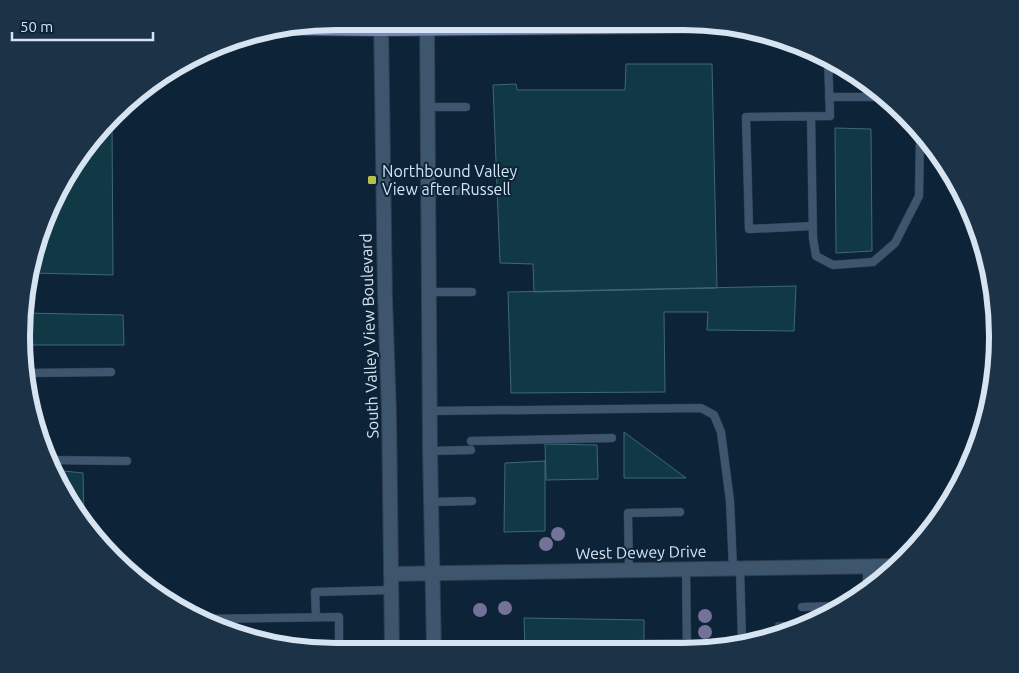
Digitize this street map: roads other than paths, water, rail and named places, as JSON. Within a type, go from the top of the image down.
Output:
[{"type":"main road","name":"South Valley View Boulevard","points":[[381,30],[384,297],[389,413],[392,643]]},
{"type":"main road","points":[[427,30],[430,451],[434,643]]},
{"type":"main road","name":"West Dewey Drive","points":[[391,574],[886,566]]},
{"type":"lane","points":[[813,226],[749,229],[746,117],[830,116],[828,67]]},
{"type":"lane","points":[[829,97],[874,97]]},
{"type":"lane","points":[[428,107],[466,107]]},
{"type":"lane","points":[[810,116],[813,238],[816,256],[833,265],[874,262],[895,243],[919,196],[920,143]]},
{"type":"lane","points":[[429,190],[470,191]]},
{"type":"lane","points":[[429,292],[472,292]]},
{"type":"lane","points":[[33,373],[111,372]]},
{"type":"lane","points":[[430,411],[701,408],[714,415],[721,432],[730,501],[742,637]]},
{"type":"lane","points":[[471,441],[612,438]]},
{"type":"lane","points":[[430,451],[471,450]]},
{"type":"lane","points":[[56,460],[127,461]]},
{"type":"lane","points":[[432,502],[472,501]]},
{"type":"lane","points":[[629,569],[628,512],[680,512]]},
{"type":"lane","points":[[867,566],[867,581]]},
{"type":"lane","points":[[686,568],[687,643]]},
{"type":"lane","points":[[316,617],[314,592],[391,590]]},
{"type":"lane","points":[[802,607],[827,606]]},
{"type":"lane","points":[[216,619],[339,617],[339,643]]},
{"type":"place","name":"Northbound Valley View after Russell","points":[[372,180]]}]
